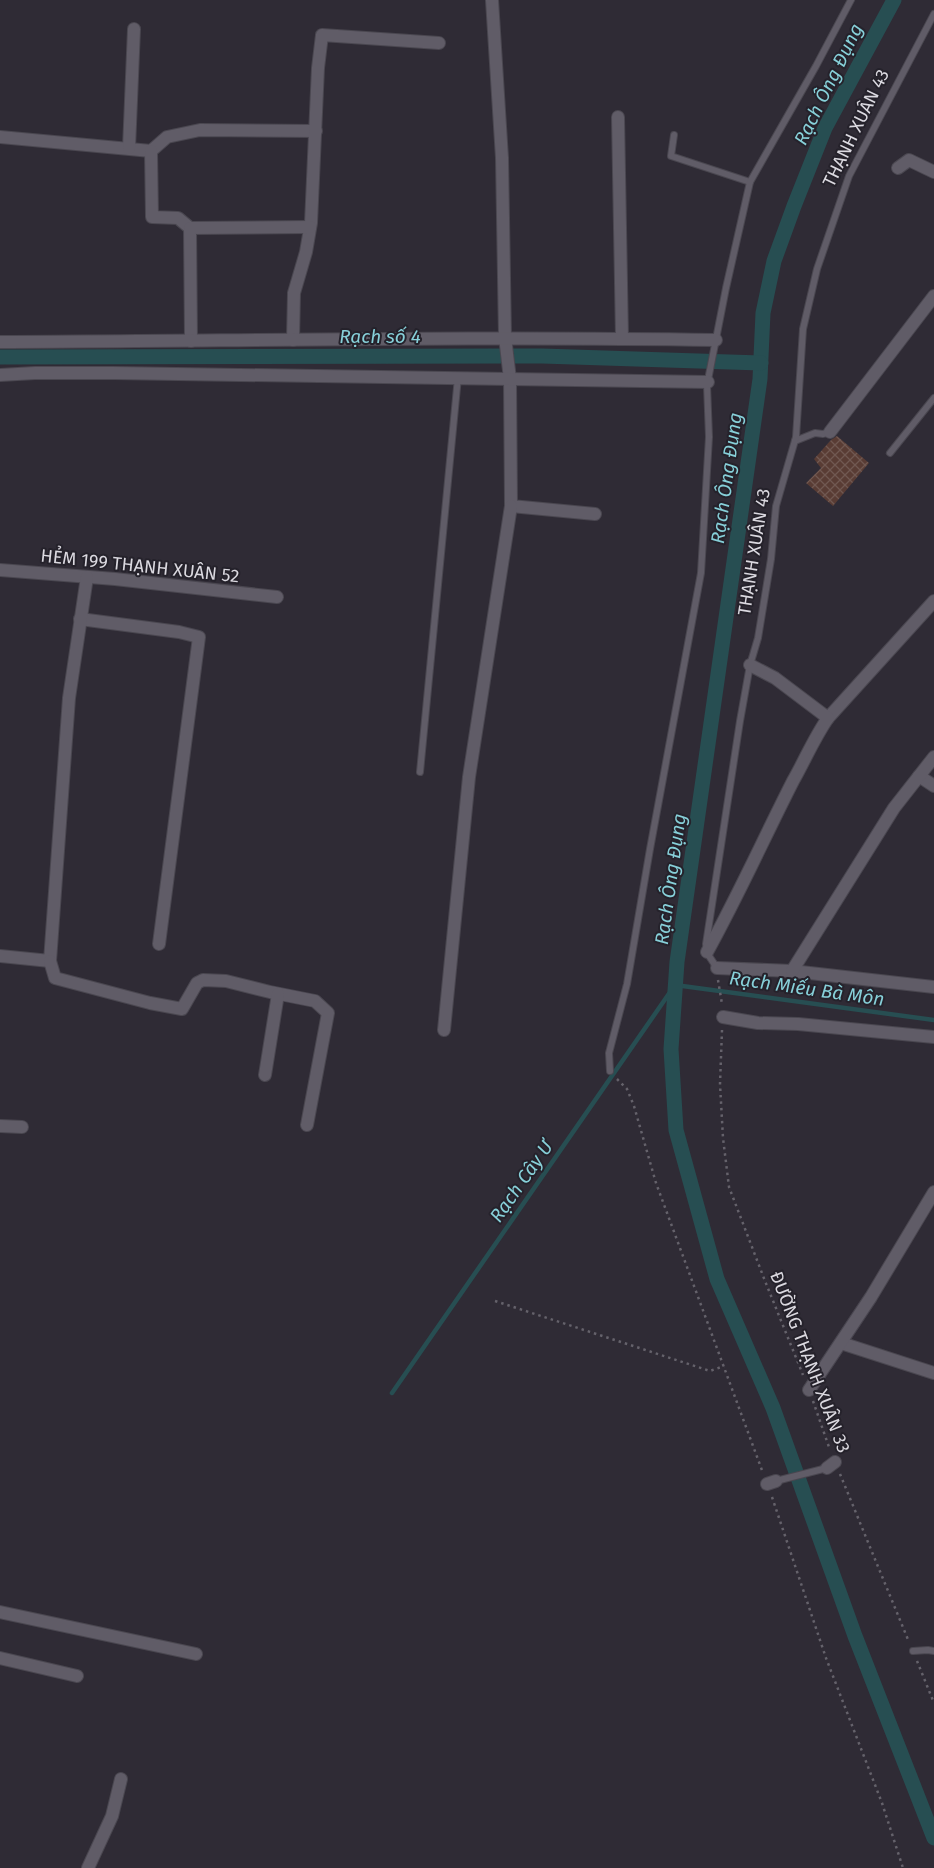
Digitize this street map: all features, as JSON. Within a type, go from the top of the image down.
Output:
[{"type":"street","points":[[444,1030],[468,777],[510,506],[510,378],[505,338],[502,158],[492,0]]},
{"type":"street","points":[[129,148],[134,29]]},
{"type":"street","points":[[293,340],[294,293],[306,252],[310,228],[318,68],[322,35],[439,43]]},
{"type":"street","points":[[618,117],[622,338]]},
{"type":"street","points":[[0,136],[151,150],[167,136],[200,130],[316,131]]},
{"type":"street","points":[[151,150],[152,217],[178,218],[190,228],[310,228]]},
{"type":"street","points":[[898,168],[905,161],[909,160],[934,172]]},
{"type":"street","points":[[190,228],[191,341]]},
{"type":"street","points":[[830,432],[934,296]]},
{"type":"street","points":[[0,342],[505,338],[716,340]]},
{"type":"street","points":[[0,375],[114,373],[708,381]]},
{"type":"street","points":[[510,506],[595,514]]},
{"type":"street","name":"HẺM 199 THẠNH XUÂN 52","points":[[0,570],[87,576],[277,597]]},
{"type":"street","points":[[87,576],[69,698],[50,961],[55,978],[182,1009],[197,983],[203,980],[226,981],[316,1001],[328,1013],[307,1125]]},
{"type":"street","points":[[707,952],[733,904],[770,824],[818,733],[828,718],[934,601]]},
{"type":"street","points":[[80,619],[180,632],[198,637],[159,944]]},
{"type":"street","points":[[750,665],[775,678],[828,718]]},
{"type":"street","points":[[792,971],[894,808],[934,757]]},
{"type":"street","points":[[919,776],[934,786]]},
{"type":"street","points":[[0,956],[50,961]]},
{"type":"street","points":[[717,971],[792,971],[934,987]]},
{"type":"street","points":[[265,1075],[278,994]]},
{"type":"street","points":[[723,1014],[758,1023],[798,1024],[934,1037]]},
{"type":"street","points":[[0,1126],[22,1127]]},
{"type":"street","points":[[809,1390],[871,1297],[934,1192]]},
{"type":"street","points":[[841,1343],[934,1373]]},
{"type":"street","points":[[0,1612],[196,1654]]},
{"type":"street","points":[[0,1658],[77,1676]]},
{"type":"street","points":[[88,1868],[112,1816],[121,1779]]},
{"type":"lane","points":[[610,1070],[609,1053],[627,984],[653,830],[701,573],[709,437],[708,381],[750,182],[851,0]]},
{"type":"lane","name":"THẠNH XUÂN 43","points":[[707,952],[706,944],[719,853],[750,665],[758,638],[771,559],[776,506],[795,441],[803,329],[817,269],[849,176],[934,14]]},
{"type":"lane","points":[[674,135],[671,156],[750,182]]},
{"type":"lane","points":[[420,772],[458,377]]},
{"type":"lane","points":[[890,453],[934,398]]},
{"type":"lane","points":[[795,441],[815,434],[830,432]]},
{"type":"lane","points":[[707,952],[717,971]]},
{"type":"lane","points":[[771,1483],[831,1465]]},
{"type":"lane","points":[[913,1651],[934,1651]]},
{"type":"path","name":"ĐƯỜNG THẠNH XUÂN 33","points":[[717,971],[723,1014],[720,1084],[723,1138],[729,1187],[809,1390],[831,1465],[913,1651],[934,1704]]},
{"type":"path","points":[[610,1070],[627,1090]]},
{"type":"path","points":[[495,1301],[710,1371],[724,1366]]},
{"type":"building","points":[[837,436],[869,463],[833,506],[806,483],[821,468],[814,459]]},
{"type":"waterway","name":"Rạch Ông Đụng","points":[[894,0],[825,128],[774,261],[763,313],[760,379],[677,962],[671,1049],[676,1130],[717,1279],[773,1408],[855,1636],[934,1838]]},
{"type":"waterway","name":"Rạch số 4","points":[[0,357],[542,356],[761,363]]},
{"type":"waterway","name":"Rạch Cây Ư","points":[[392,1393],[675,985],[934,1020]]},
{"type":"water label","name":"Rạch Miếu Bà Môn","points":[[807,988]]}]
